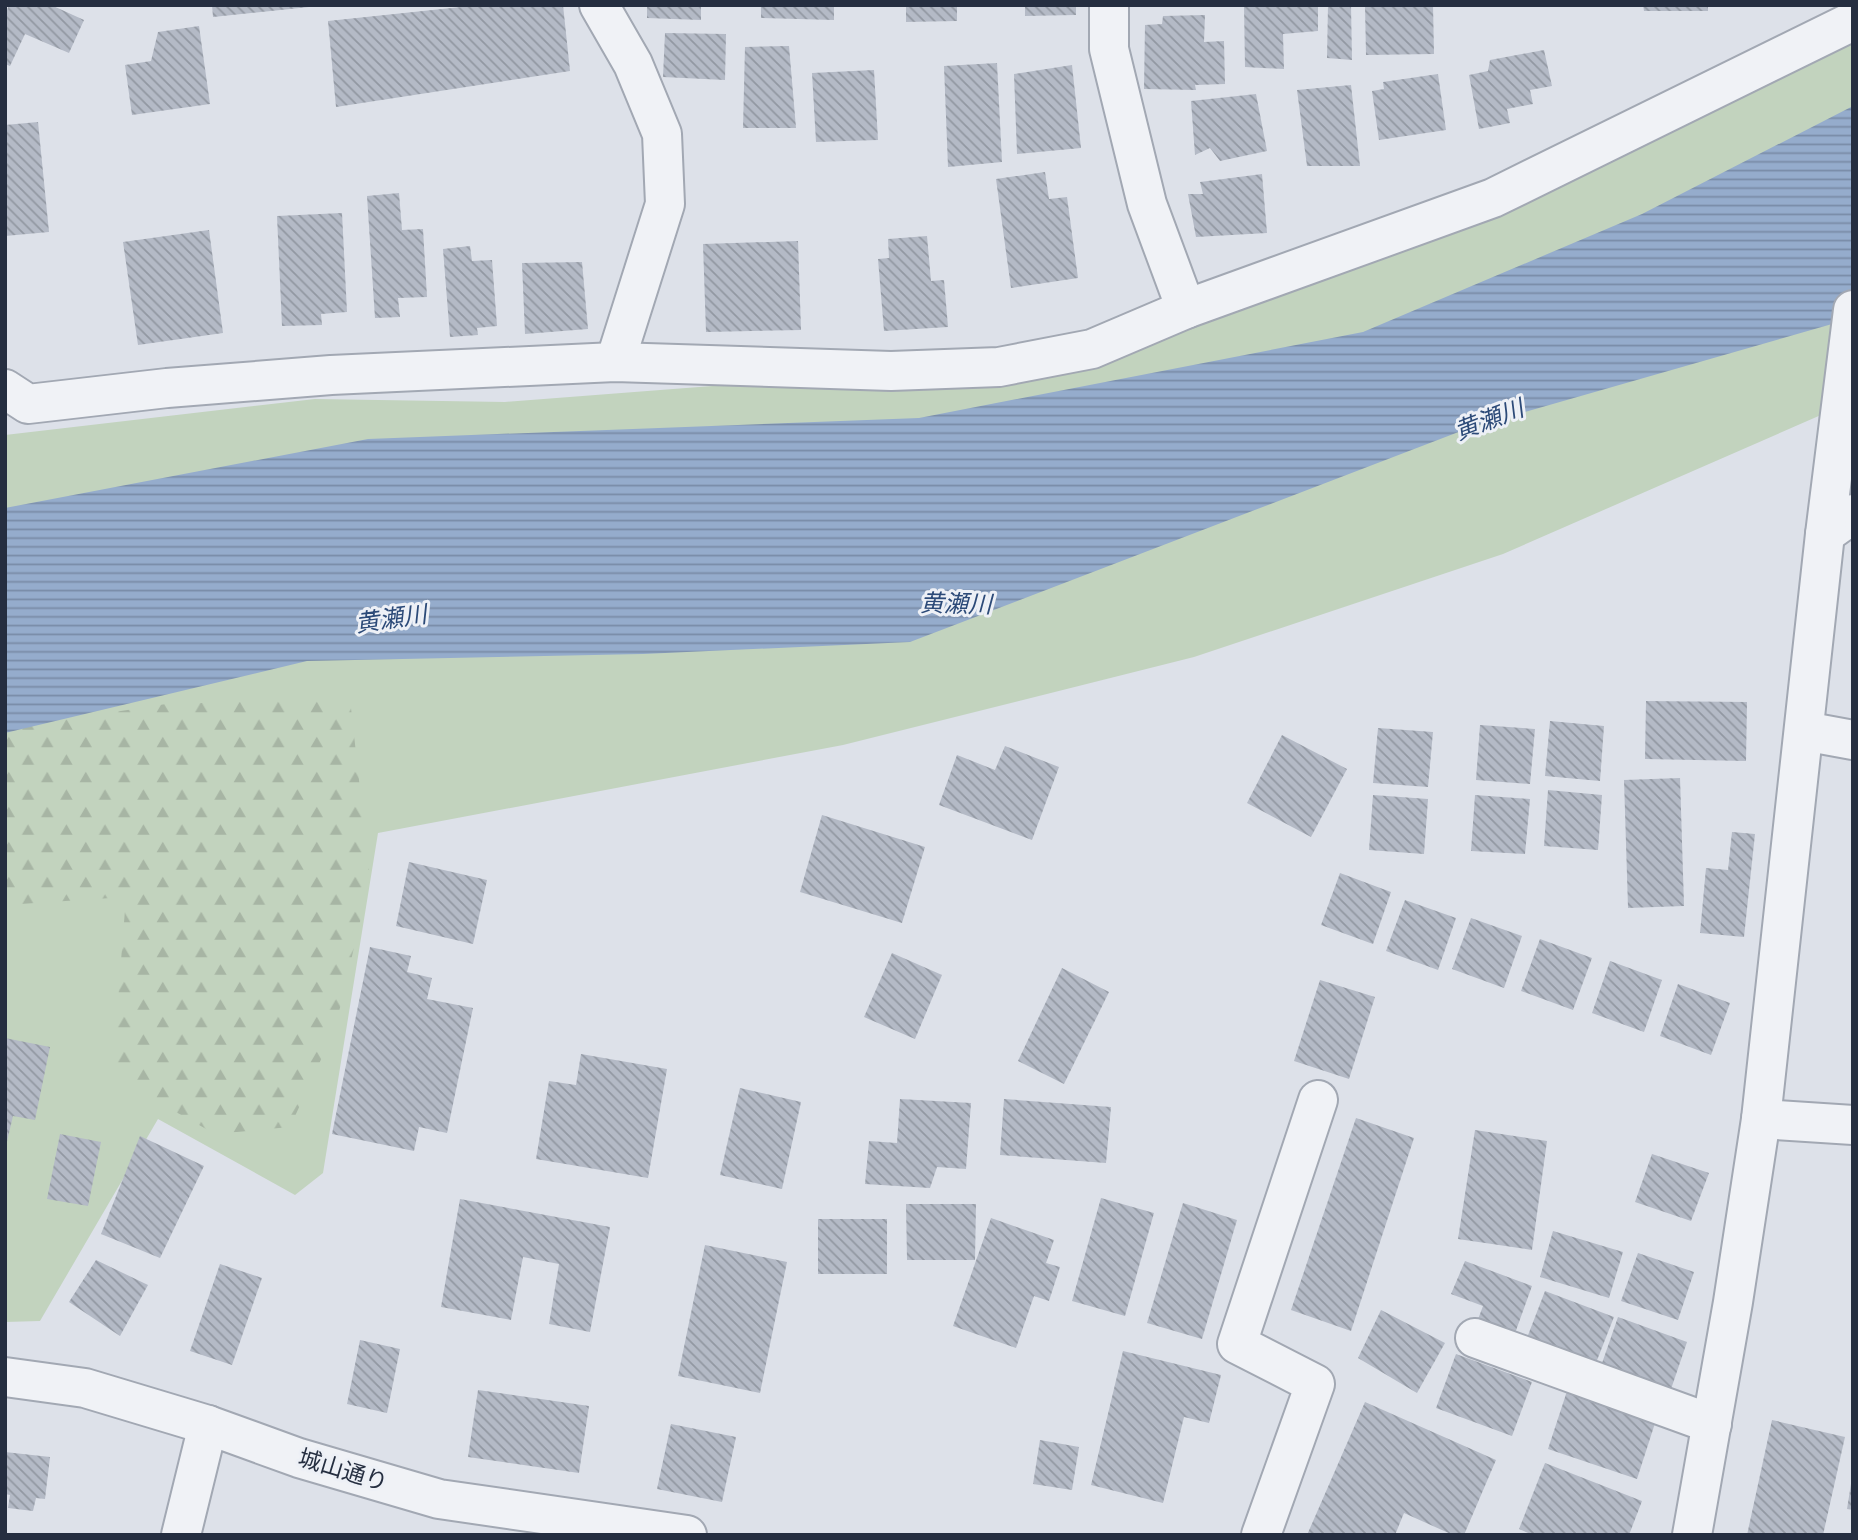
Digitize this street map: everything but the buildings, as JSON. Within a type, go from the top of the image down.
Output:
[{"type":"street","points":[[599,5],[633,64],[662,134],[665,204],[615,362]]},
{"type":"street","points":[[1109,5],[1109,49],[1147,204],[1186,310]]},
{"type":"street","points":[[5,389],[28,404],[167,387],[331,375],[615,362],[891,371],[999,367],[1092,349],[1186,310],[1493,198],[1853,21]]},
{"type":"street","points":[[1692,1535],[1761,1119],[1804,731],[1839,524],[1835,451],[1853,310]]},
{"type":"street","points":[[1804,731],[1853,740]]},
{"type":"street","points":[[1261,1535],[1315,1384],[1237,1344],[1318,1100]]},
{"type":"street","points":[[1761,1119],[1853,1125]]},
{"type":"street","points":[[1475,1338],[1712,1424]]},
{"type":"street","name":"城山通り","points":[[5,1377],[85,1388],[208,1425],[299,1458],[439,1499],[687,1535]]},
{"type":"street","points":[[181,1535],[208,1425]]},
{"type":"green space","points":[[1853,20],[1853,401],[1503,554],[1194,657],[843,745],[378,833],[323,1173],[295,1195],[158,1119],[40,1321],[5,1322],[5,435],[315,399],[505,402],[1037,361],[1451,213]]},
{"type":"green space","points":[[350,699],[370,879],[335,1029],[290,1127],[215,1134],[112,1076],[126,897],[5,905],[5,729],[166,704]]},
{"type":"water","name":"黄瀬川","points":[[1853,106],[1853,318],[1469,428],[910,642],[643,654],[307,661],[5,733],[5,508],[368,439],[919,418],[1363,332],[1642,214]]}]
